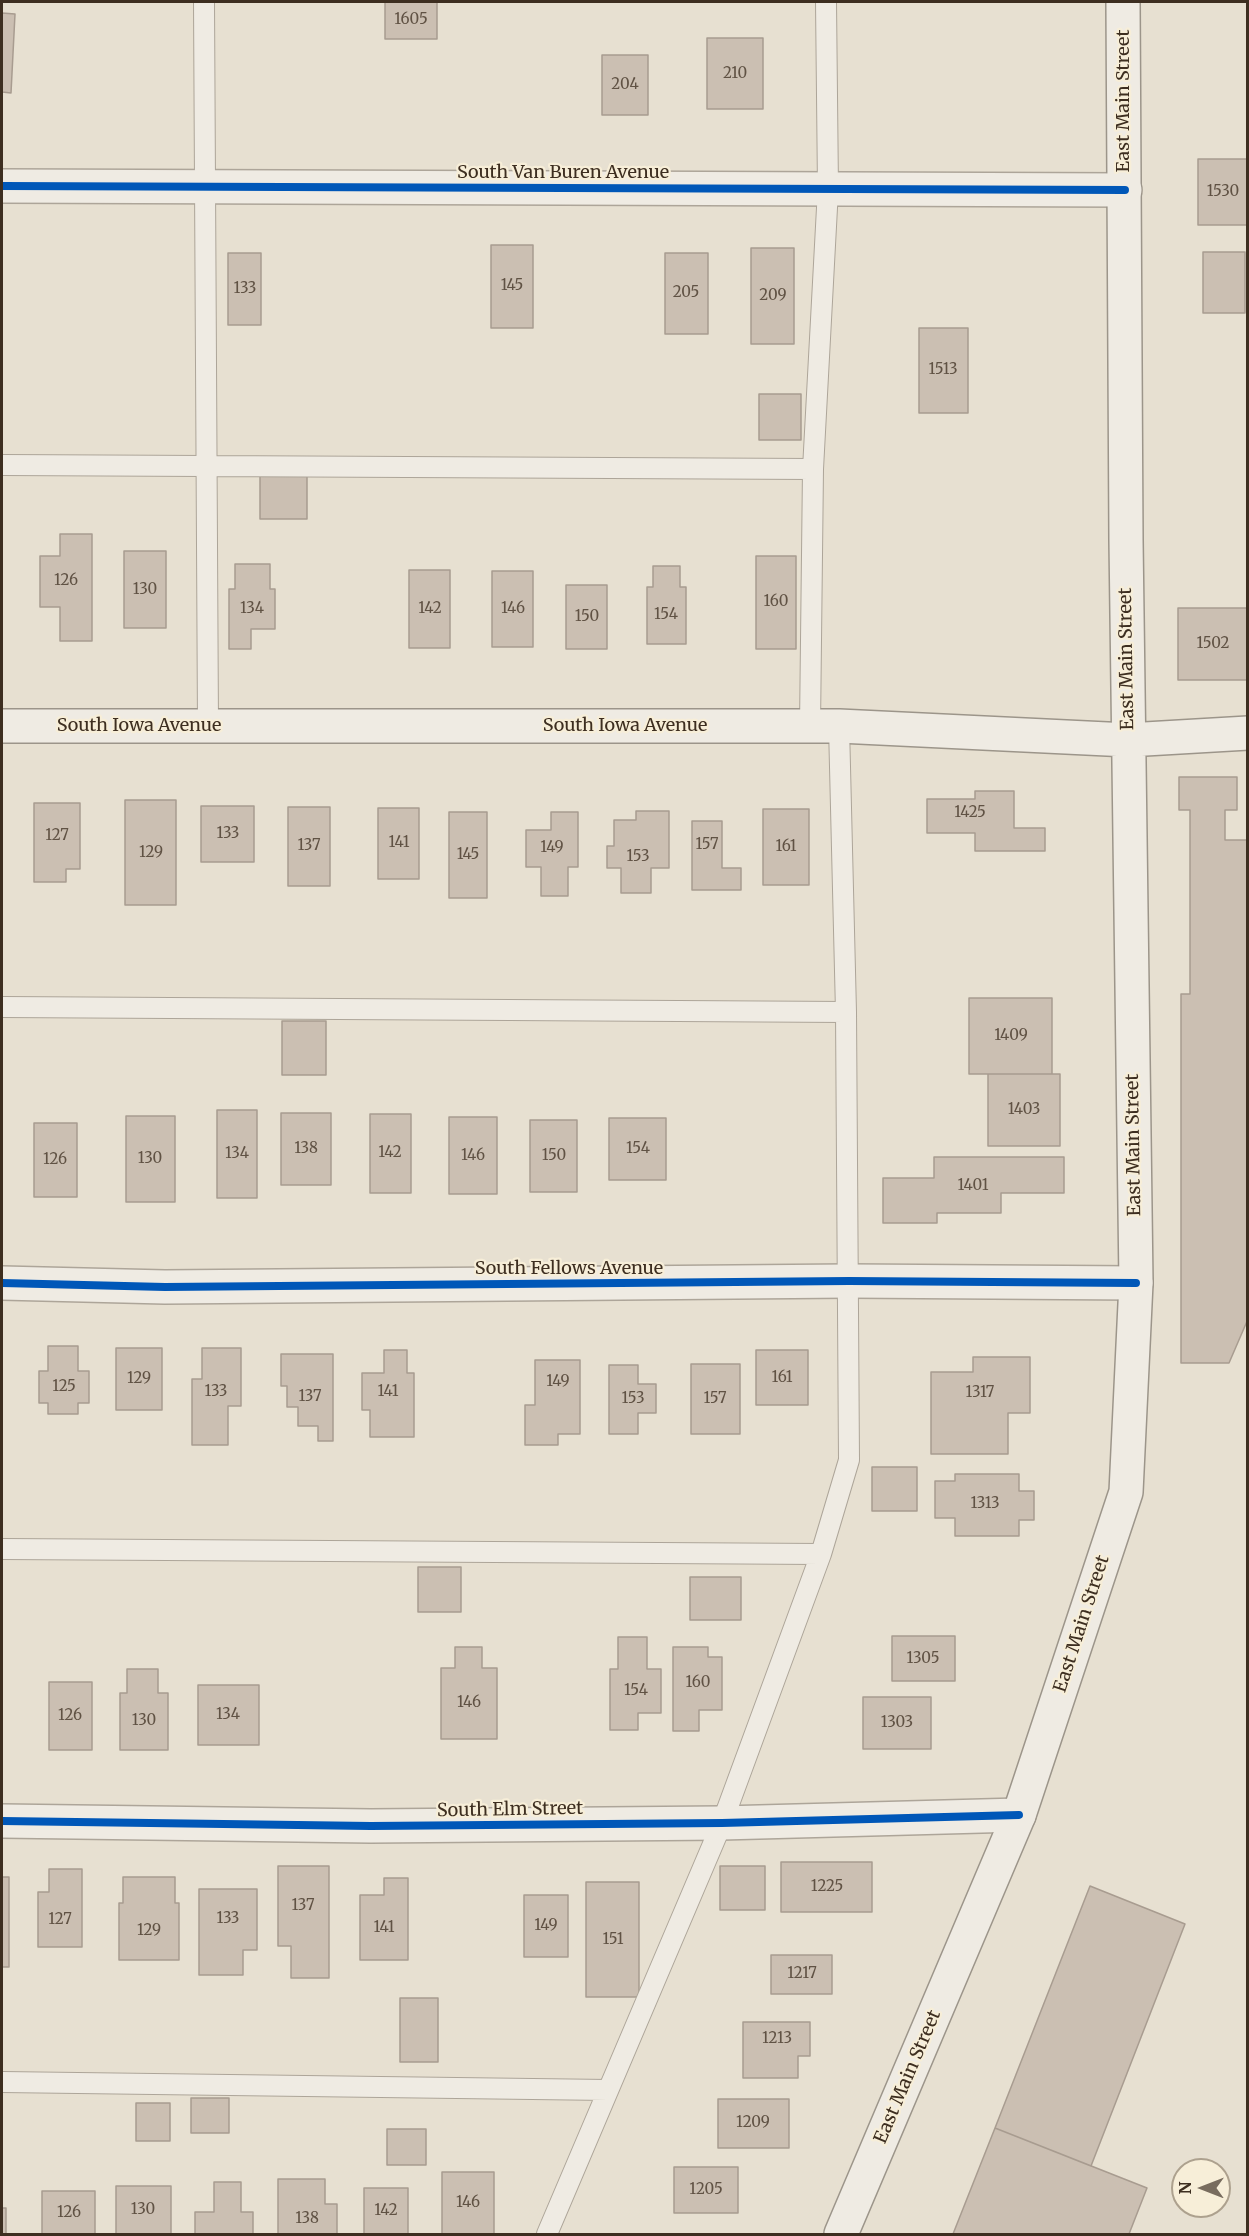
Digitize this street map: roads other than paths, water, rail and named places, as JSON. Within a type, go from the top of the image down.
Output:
[{"type":"main road","name":"East Main Street","points":[[841,2235],[1019,1815],[1126,1492],[1136,1283],[1128,740],[1123,2]]},
{"type":"main road","name":"South Van Buren Avenue","points":[[2,186],[1125,190]]},
{"type":"main road","name":"South Iowa Avenue","points":[[2,726],[824,726],[1128,740],[1248,733]]},
{"type":"main road","name":"South Fellows Avenue","points":[[2,1283],[177,1287],[849,1281],[1136,1283]]},
{"type":"main road","name":"South Elm Street","points":[[2,1821],[371,1826],[722,1823],[1019,1815]]},
{"type":"lane","points":[[204,2],[208,726]]},
{"type":"lane","points":[[548,2235],[722,1823],[821,1554],[849,1460],[846,1012],[824,726],[813,469],[828,189],[826,2]]},
{"type":"lane","points":[[2,465],[813,469]]},
{"type":"lane","points":[[2,1007],[846,1012]]},
{"type":"lane","points":[[2,1549],[821,1554]]},
{"type":"lane","points":[[2,2082],[608,2090]]}]
